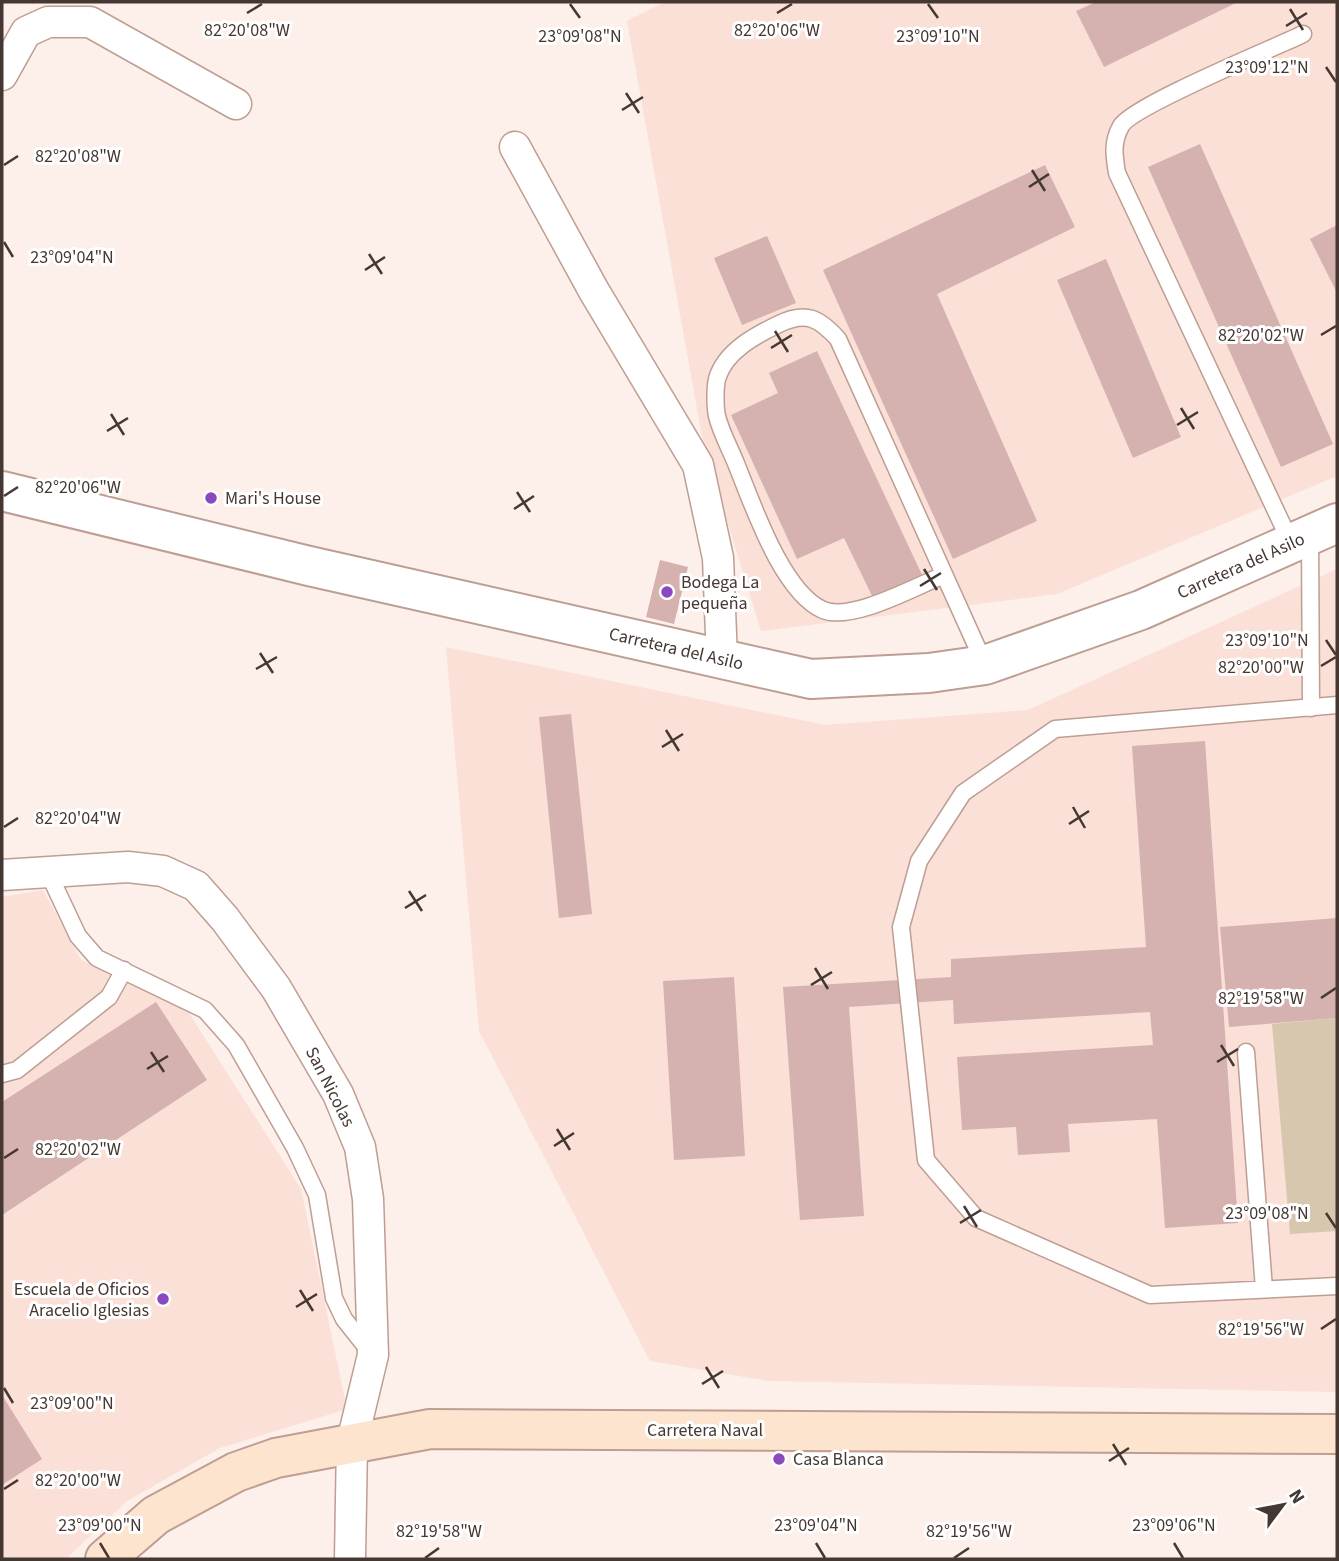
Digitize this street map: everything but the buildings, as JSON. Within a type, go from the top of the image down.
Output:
[{"type":"main road","name":"Carretera Naval","points":[[105,1559],[116,1546],[156,1515],[236,1472],[276,1458],[430,1429],[1337,1434]]},
{"type":"street","points":[[2,75],[26,32],[48,22],[90,22],[236,104]]},
{"type":"street","points":[[515,146],[594,292],[698,465],[718,558],[722,660]]},
{"type":"street","name":"Carretera del Asilo","points":[[2,491],[309,566],[811,679],[929,673],[985,665],[1141,610],[1313,534]]},
{"type":"street","name":"San Nicolas","points":[[2,875],[47,870],[128,867],[163,871],[196,886],[225,919],[276,988],[338,1094],[359,1147],[368,1199],[373,1355],[352,1442],[350,1559]]},
{"type":"lane","points":[[1303,34],[1160,100],[1122,123],[1113,146],[1117,173],[1313,534],[1311,708]]},
{"type":"lane","points":[[944,575],[877,603],[844,613],[823,610],[797,588],[771,547],[716,415],[718,378],[735,352],[753,336],[795,316],[811,316],[825,324],[838,339],[985,665]]},
{"type":"lane","points":[[1337,705],[1055,729],[963,793],[919,861],[901,927],[926,1160],[976,1218],[1150,1295],[1337,1286]]},
{"type":"lane","points":[[47,870],[78,936],[97,958],[205,1010],[236,1045],[295,1148],[317,1195],[334,1298],[344,1319],[373,1355]]},
{"type":"lane","points":[[2,1074],[17,1070],[109,997],[124,970]]},
{"type":"lane","points":[[1246,1052],[1264,1290]]},
{"type":"shaded area","points":[[665,2],[1337,2],[1337,476],[1057,594],[761,631],[703,442],[627,21]]},
{"type":"shaded area","points":[[1337,569],[1337,1392],[768,1381],[650,1361],[479,1031],[446,647],[825,725],[1028,710]]},
{"type":"shaded area","name":"Escuela de Oficios Aracelio Iglesias","points":[[43,890],[81,960],[185,1007],[301,1189],[347,1409],[220,1448],[127,1501],[66,1559],[2,1559],[2,897]]},
{"type":"shaded area","points":[[1337,1018],[1337,1231],[1290,1234],[1272,1024]]},
{"type":"place","name":"Mari's House","points":[[211,498]]},
{"type":"place","name":"Bodega La pequeña","points":[[667,592]]},
{"type":"place","name":"Escuela de Oficios Aracelio Iglesias","points":[[163,1299]]},
{"type":"place","name":"Casa Blanca","points":[[779,1459]]}]
